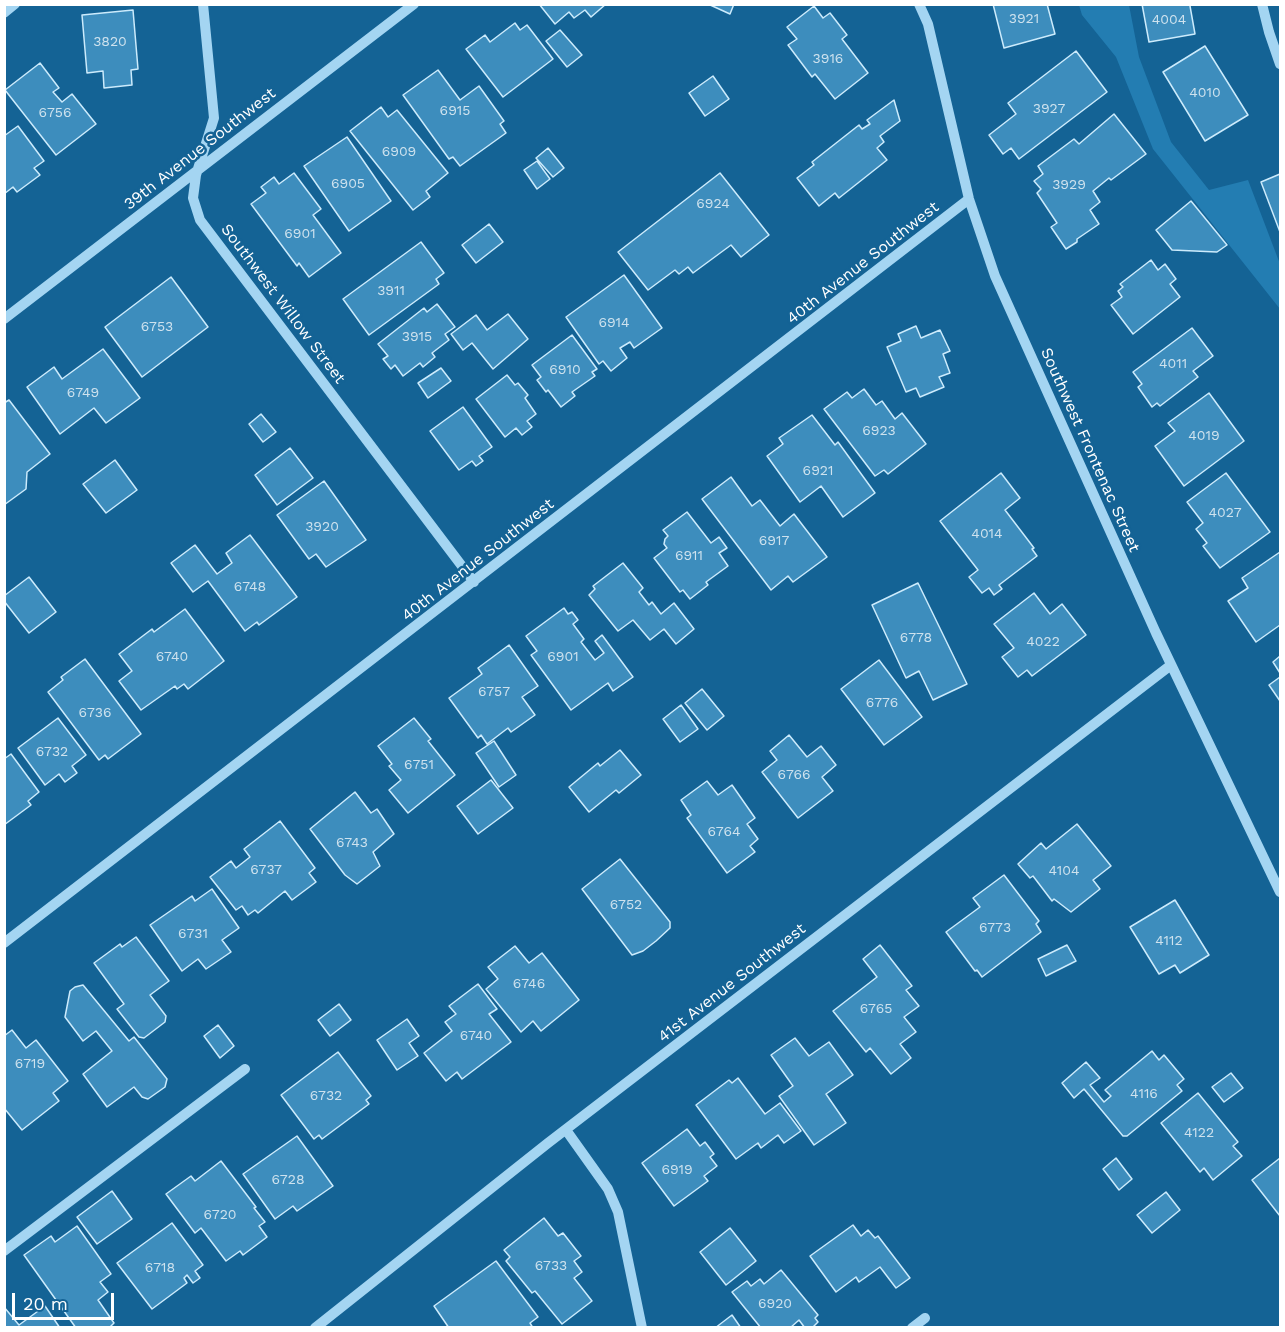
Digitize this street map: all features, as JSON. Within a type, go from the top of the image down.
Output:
[{"type":"street","points":[[4,13],[15,4]]},
{"type":"street","name":"Southwest Willow Street","points":[[203,4],[214,118],[197,170],[194,198],[200,219],[474,582]]},
{"type":"street","name":"39th Avenue Southwest","points":[[4,319],[414,4]]},
{"type":"street","name":"Southwest Frontenac Street","points":[[919,4],[928,24],[969,199],[995,276],[1171,665],[1281,892]]},
{"type":"street","points":[[1262,4],[1281,64]]},
{"type":"street","name":"40th Avenue Southwest","points":[[4,943],[969,199]]},
{"type":"street","name":"41st Avenue Southwest","points":[[315,1328],[566,1130],[1171,665]]},
{"type":"street","points":[[4,1251],[245,1070]]},
{"type":"street","points":[[566,1130],[608,1189],[618,1212],[642,1328]]},
{"type":"street","points":[[912,1328],[925,1318]]},
{"type":"shaded area","points":[[1079,5],[1129,5],[1139,57],[1171,142],[1209,190],[1248,180],[1280,264],[1280,309],[1153,149],[1116,57],[1082,15]]},
{"type":"building","points":[[539,4],[606,4],[591,17],[585,10],[574,18],[569,12],[555,24]]},
{"type":"building","points":[[708,4],[734,4],[730,14]]},
{"type":"building","points":[[993,4],[1047,4],[1055,34],[1004,48]]},
{"type":"building","points":[[1142,4],[1192,4],[1190,6],[1195,34],[1149,42]]},
{"type":"building","points":[[814,6],[823,18],[830,13],[847,35],[842,39],[868,73],[835,99],[815,74],[812,77],[788,45],[797,39],[787,27]]},
{"type":"building","points":[[133,10],[138,69],[131,70],[132,85],[104,88],[103,71],[87,73],[82,15]]},
{"type":"building","points":[[515,23],[520,30],[527,25],[553,59],[503,97],[466,49],[485,35],[490,42]]},
{"type":"building","points":[[560,30],[582,55],[567,67],[546,41]]},
{"type":"building","points":[[1205,46],[1248,115],[1205,141],[1163,72]]},
{"type":"building","points":[[1076,51],[1107,92],[1019,159],[1011,148],[1003,154],[989,135],[1016,114],[1008,103]]},
{"type":"building","points":[[40,63],[59,88],[53,92],[62,102],[72,94],[96,124],[56,155],[5,90]]},
{"type":"building","points":[[438,70],[460,100],[479,86],[504,121],[500,124],[506,133],[460,166],[453,157],[449,159],[403,95]]},
{"type":"building","points":[[713,76],[729,99],[705,116],[689,93]]},
{"type":"building","points":[[894,100],[900,121],[880,136],[884,142],[877,148],[887,160],[839,198],[835,193],[819,206],[797,178],[814,165],[812,162],[859,125],[862,129],[870,124],[867,120]]},
{"type":"building","points":[[381,107],[388,117],[397,110],[448,173],[426,191],[430,197],[413,210],[350,131]]},
{"type":"building","points":[[1114,114],[1146,154],[1093,191],[1100,202],[1090,210],[1099,224],[1066,249],[1051,227],[1057,223],[1037,193],[1041,189],[1034,181],[1043,174],[1038,166],[1074,139],[1079,144]]},
{"type":"building","points":[[18,126],[44,161],[34,168],[40,175],[17,192],[13,187],[4,194],[4,136]]},
{"type":"building","points":[[347,137],[391,201],[349,231],[304,166]]},
{"type":"building","points":[[548,148],[564,168],[553,177],[536,158]]},
{"type":"building","points":[[537,161],[550,179],[537,189],[524,170]]},
{"type":"building","points":[[294,173],[321,209],[313,215],[341,253],[309,277],[299,263],[297,266],[251,204],[266,193],[261,187],[274,177],[279,184]]},
{"type":"building","points":[[720,173],[769,235],[741,257],[731,245],[693,273],[688,267],[679,274],[675,270],[648,290],[618,252]]},
{"type":"building","points":[[1280,174],[1280,232],[1261,182]]},
{"type":"building","points":[[1191,201],[1227,245],[1217,252],[1172,250],[1156,230]]},
{"type":"building","points":[[489,224],[503,242],[476,263],[462,245]]},
{"type":"building","points":[[421,242],[444,273],[436,279],[439,284],[369,335],[343,299]]},
{"type":"building","points":[[1151,260],[1158,270],[1165,264],[1176,279],[1170,284],[1180,297],[1133,334],[1111,305],[1122,297],[1118,291],[1123,287],[1120,284]]},
{"type":"building","points":[[624,275],[662,328],[634,348],[630,342],[620,348],[627,358],[611,371],[603,361],[599,364],[566,317]]},
{"type":"building","points":[[171,277],[208,327],[142,377],[105,327]]},
{"type":"building","points":[[437,304],[455,327],[445,334],[449,340],[432,353],[435,357],[423,367],[420,363],[403,376],[395,365],[391,369],[383,359],[388,356],[378,344],[424,308],[427,312]]},
{"type":"building","points":[[508,314],[528,339],[493,369],[472,343],[463,350],[451,334],[476,315],[487,330]]},
{"type":"building","points":[[916,326],[921,338],[940,330],[950,351],[943,354],[950,373],[939,377],[944,387],[920,397],[916,388],[906,392],[887,347],[901,341],[898,334]]},
{"type":"building","points":[[1192,328],[1213,356],[1193,371],[1198,377],[1160,406],[1157,403],[1152,407],[1138,387],[1142,384],[1133,372]]},
{"type":"building","points":[[572,335],[597,369],[592,372],[595,376],[572,392],[575,396],[561,407],[537,380],[541,377],[532,365]]},
{"type":"building","points":[[103,349],[140,398],[106,423],[94,408],[60,434],[27,387],[54,367],[62,379]]},
{"type":"building","points":[[441,368],[451,381],[428,398],[418,383]]},
{"type":"building","points":[[507,375],[528,395],[525,398],[536,414],[527,421],[532,427],[522,435],[516,428],[505,437],[476,399]]},
{"type":"building","points":[[864,389],[876,405],[882,401],[895,419],[902,413],[926,444],[888,474],[884,470],[875,476],[824,409],[847,392],[852,398]]},
{"type":"building","points":[[1209,393],[1244,441],[1184,486],[1155,446],[1175,431],[1168,423]]},
{"type":"building","points":[[9,400],[50,454],[27,472],[26,489],[4,505],[4,403]]},
{"type":"building","points":[[463,407],[492,447],[479,456],[483,461],[476,466],[472,461],[459,470],[430,431]]},
{"type":"building","points":[[261,414],[276,432],[263,442],[249,424]]},
{"type":"building","points":[[812,415],[835,445],[838,442],[875,493],[843,517],[821,486],[800,502],[767,456],[783,444],[779,438]]},
{"type":"building","points":[[290,448],[313,478],[277,505],[255,475]]},
{"type":"building","points":[[115,460],[137,490],[106,513],[83,484]]},
{"type":"building","points":[[1001,473],[1020,498],[1005,510],[1034,548],[1032,549],[1037,556],[999,585],[1002,589],[994,595],[989,588],[982,593],[969,577],[978,570],[940,521]]},
{"type":"building","points":[[1226,473],[1270,532],[1220,568],[1203,546],[1207,543],[1196,529],[1203,523],[1187,502]]},
{"type":"building","points":[[731,477],[752,506],[760,500],[780,526],[794,514],[827,557],[793,582],[788,576],[771,590],[702,499]]},
{"type":"building","points":[[324,481],[366,540],[326,567],[316,554],[309,559],[277,515]]},
{"type":"building","points":[[687,512],[711,543],[719,537],[727,548],[719,553],[728,566],[706,582],[708,585],[690,599],[683,590],[680,592],[654,558],[667,548],[664,544],[668,536],[663,530]]},
{"type":"building","points":[[250,535],[297,597],[259,625],[257,622],[245,631],[208,581],[193,592],[171,563],[195,545],[217,574],[232,563],[226,553]]},
{"type":"building","points":[[1280,552],[1280,625],[1256,642],[1228,601],[1248,588],[1242,578]]},
{"type":"building","points":[[623,563],[643,588],[639,592],[649,605],[652,602],[661,614],[674,603],[694,629],[676,644],[664,629],[650,640],[633,620],[618,631],[589,595],[595,589],[593,586]]},
{"type":"building","points":[[29,577],[56,612],[29,633],[4,601],[4,596]]},
{"type":"building","points":[[918,583],[967,684],[933,700],[919,671],[906,678],[872,605]]},
{"type":"building","points":[[1034,593],[1050,614],[1062,604],[1086,635],[1032,676],[1027,670],[1018,677],[1002,657],[1014,648],[994,624]]},
{"type":"building","points":[[564,608],[568,614],[572,612],[578,620],[573,624],[584,639],[581,642],[595,660],[604,653],[595,641],[602,635],[633,677],[613,691],[608,683],[571,710],[531,655],[537,651],[526,636]]},
{"type":"building","points":[[185,609],[224,661],[188,689],[184,684],[177,689],[175,686],[141,710],[119,681],[132,671],[119,654],[152,629],[154,632]]},
{"type":"building","points":[[509,645],[538,686],[522,697],[535,715],[511,732],[508,728],[487,744],[481,735],[478,738],[449,698],[482,674],[478,668]]},
{"type":"building","points":[[1280,656],[1280,673],[1273,662]]},
{"type":"building","points":[[85,659],[141,734],[108,759],[105,755],[99,760],[48,692],[63,680],[61,677]]},
{"type":"building","points":[[879,660],[922,717],[884,745],[841,689]]},
{"type":"building","points":[[1280,677],[1280,701],[1269,685]]},
{"type":"building","points":[[702,689],[724,716],[707,730],[685,703]]},
{"type":"building","points":[[681,705],[698,729],[680,742],[663,719]]},
{"type":"building","points":[[58,718],[86,755],[72,766],[77,773],[65,782],[59,774],[45,785],[18,748]]},
{"type":"building","points":[[414,718],[431,739],[428,741],[455,775],[408,813],[389,790],[401,780],[389,766],[392,764],[378,746]]},
{"type":"building","points":[[789,735],[807,757],[821,746],[836,765],[822,777],[833,791],[798,818],[762,772],[777,760],[770,751]]},
{"type":"building","points":[[494,741],[516,775],[499,787],[476,753]]},
{"type":"building","points":[[620,750],[641,775],[619,793],[616,790],[589,812],[569,787],[598,763],[600,766]]},
{"type":"building","points":[[11,754],[39,792],[28,801],[31,805],[4,825],[4,759]]},
{"type":"building","points":[[491,780],[513,808],[478,834],[457,806]]},
{"type":"building","points":[[707,781],[718,795],[732,785],[755,818],[747,824],[758,839],[750,846],[755,852],[727,873],[687,818],[691,815],[681,800]]},
{"type":"building","points":[[355,792],[371,813],[377,809],[394,834],[373,852],[380,866],[357,884],[345,875],[310,829]]},
{"type":"building","points":[[280,821],[315,868],[309,873],[316,882],[292,900],[285,891],[258,913],[255,910],[248,915],[242,906],[236,910],[210,877],[231,861],[236,868],[250,857],[244,849]]},
{"type":"building","points":[[1077,824],[1111,866],[1093,880],[1100,889],[1071,912],[1054,899],[1052,901],[1033,876],[1030,878],[1018,864],[1041,843],[1046,849]]},
{"type":"building","points":[[620,859],[670,922],[670,928],[656,941],[643,951],[632,955],[582,889]]},
{"type":"building","points":[[1004,875],[1039,921],[1036,924],[1041,932],[982,977],[946,932],[980,907],[973,898]]},
{"type":"building","points":[[212,889],[239,928],[222,940],[231,952],[206,969],[198,959],[182,971],[150,925],[192,896],[195,901]]},
{"type":"building","points":[[1175,900],[1209,955],[1180,973],[1175,965],[1159,974],[1130,927]]},
{"type":"building","points":[[136,937],[169,981],[150,995],[166,1016],[165,1022],[144,1038],[139,1037],[117,1009],[124,1004],[94,963],[120,944],[122,947]]},
{"type":"building","points":[[880,945],[912,986],[906,990],[919,1006],[904,1017],[916,1032],[900,1044],[911,1058],[891,1074],[870,1048],[866,1052],[833,1011],[877,977],[863,959]]},
{"type":"building","points":[[1067,945],[1076,961],[1046,976],[1038,959]]},
{"type":"building","points":[[515,946],[529,963],[542,953],[579,1000],[541,1031],[533,1021],[521,1032],[486,989],[498,979],[488,967]]},
{"type":"building","points":[[478,984],[497,1009],[489,1014],[511,1042],[462,1079],[457,1072],[446,1081],[424,1053],[452,1031],[445,1022],[456,1014],[449,1006]]},
{"type":"building","points":[[83,985],[129,1041],[134,1037],[167,1079],[165,1087],[148,1099],[142,1097],[134,1087],[107,1107],[83,1074],[112,1051],[96,1031],[83,1041],[65,1017],[70,991]]},
{"type":"building","points":[[339,1004],[351,1020],[330,1036],[318,1020]]},
{"type":"building","points":[[407,1019],[419,1036],[409,1043],[418,1056],[397,1070],[377,1040]]},
{"type":"building","points":[[218,1025],[234,1046],[220,1058],[204,1036]]},
{"type":"building","points":[[12,1030],[26,1048],[36,1040],[68,1081],[53,1093],[59,1101],[22,1130],[4,1108],[4,1036]]},
{"type":"building","points":[[795,1038],[809,1056],[829,1042],[853,1075],[826,1094],[846,1123],[814,1145],[779,1096],[793,1086],[771,1055]]},
{"type":"building","points":[[1152,1051],[1159,1060],[1164,1055],[1184,1079],[1177,1085],[1182,1091],[1127,1136],[1123,1136],[1084,1089],[1074,1098],[1062,1083],[1086,1062],[1100,1078],[1090,1085],[1104,1102],[1111,1096],[1105,1090]]},
{"type":"building","points":[[338,1052],[371,1096],[366,1100],[369,1104],[322,1139],[319,1135],[314,1139],[281,1095]]},
{"type":"building","points":[[1231,1073],[1243,1088],[1224,1102],[1212,1087]]},
{"type":"building","points":[[738,1078],[765,1114],[780,1103],[801,1131],[784,1143],[778,1135],[761,1148],[758,1143],[736,1159],[696,1105],[729,1080],[732,1083]]},
{"type":"building","points":[[1198,1093],[1238,1142],[1233,1146],[1242,1156],[1213,1180],[1204,1168],[1200,1172],[1161,1123]]},
{"type":"building","points":[[687,1129],[700,1146],[705,1142],[714,1154],[710,1157],[717,1166],[704,1176],[708,1181],[674,1206],[642,1163]]},
{"type":"building","points":[[297,1136],[333,1186],[297,1211],[293,1206],[275,1219],[243,1174]]},
{"type":"building","points":[[1116,1158],[1132,1179],[1119,1190],[1103,1169]]},
{"type":"building","points":[[1280,1158],[1280,1216],[1252,1180]]},
{"type":"building","points":[[221,1161],[256,1207],[254,1208],[265,1222],[259,1226],[267,1237],[243,1255],[240,1251],[226,1261],[201,1228],[195,1233],[166,1194],[191,1176],[195,1181]]},
{"type":"building","points":[[112,1191],[132,1219],[97,1244],[77,1217]]},
{"type":"building","points":[[1166,1192],[1180,1210],[1152,1233],[1137,1215]]},
{"type":"building","points":[[544,1218],[558,1236],[563,1233],[581,1256],[574,1261],[582,1272],[574,1278],[592,1301],[562,1324],[535,1291],[532,1293],[506,1261],[510,1257],[504,1250]]},
{"type":"building","points":[[172,1223],[203,1265],[195,1271],[200,1278],[193,1283],[187,1275],[184,1278],[187,1283],[152,1309],[117,1263]]},
{"type":"building","points":[[853,1225],[861,1236],[868,1230],[875,1238],[878,1236],[910,1278],[896,1288],[880,1267],[859,1282],[856,1277],[836,1292],[810,1256]]},
{"type":"building","points":[[77,1226],[111,1274],[100,1282],[108,1292],[98,1300],[114,1323],[109,1328],[76,1328],[24,1255],[51,1236],[55,1242]]},
{"type":"building","points":[[730,1228],[756,1261],[726,1285],[700,1252]]},
{"type":"building","points":[[496,1261],[538,1317],[530,1323],[533,1328],[449,1328],[434,1306]]},
{"type":"building","points":[[781,1270],[818,1315],[815,1318],[818,1322],[812,1328],[805,1328],[799,1320],[790,1328],[761,1328],[732,1292],[747,1281],[751,1286],[760,1279],[764,1284]]},
{"type":"building","points":[[45,1306],[60,1328],[4,1328],[4,1307],[19,1325]]},
{"type":"building","points":[[732,1315],[741,1328],[715,1328]]}]
